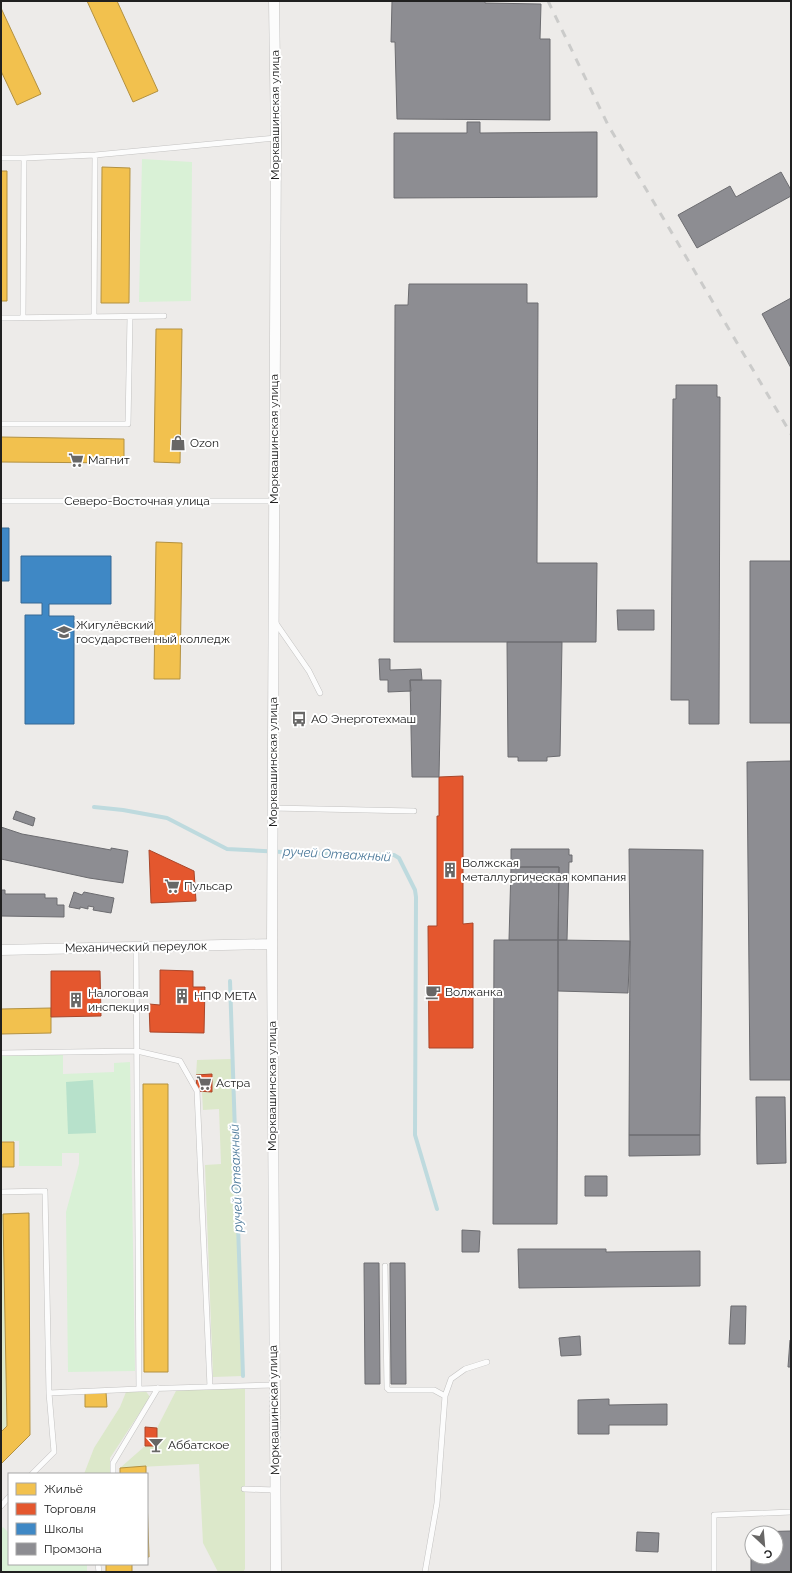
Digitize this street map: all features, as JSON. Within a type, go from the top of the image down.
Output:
[{"type":"street","name":"Морквашинская улица","points":[[274,1],[276,138],[272,944],[276,1572]]},
{"type":"street","name":"Механический переулок","points":[[1,950],[272,944]]},
{"type":"lane","points":[[1,158],[95,155],[276,138]]},
{"type":"lane","points":[[94,317],[95,155]]},
{"type":"lane","points":[[23,318],[24,158]]},
{"type":"lane","points":[[1,318],[164,316]]},
{"type":"lane","points":[[1,424],[128,424],[130,317]]},
{"type":"lane","name":"Северо-Восточная улица","points":[[1,501],[274,501]]},
{"type":"lane","points":[[273,620],[309,672],[320,693]]},
{"type":"lane","points":[[272,808],[414,811]]},
{"type":"lane","points":[[136,946],[139,1389]]},
{"type":"lane","points":[[1,1053],[137,1051],[180,1061],[197,1091],[210,1386]]},
{"type":"lane","points":[[1,1192],[46,1191],[49,1392],[54,1452],[33,1473]]},
{"type":"lane","points":[[385,1266],[387,1388],[389,1390],[434,1390],[445,1396]]},
{"type":"lane","points":[[425,1572],[437,1503],[445,1396],[451,1380],[465,1369],[487,1362]]},
{"type":"lane","points":[[49,1392],[274,1385]]},
{"type":"lane","points":[[113,1473],[113,1463],[158,1388]]},
{"type":"lane","points":[[244,1490],[275,1490]]},
{"type":"lane","points":[[714,1572],[714,1516],[791,1512]]},
{"type":"green space","points":[[142,159],[192,162],[191,301],[139,302]]},
{"type":"green space","points":[[63,1054],[63,1074],[114,1072],[114,1063],[130,1062],[135,1371],[68,1372],[66,1212],[79,1164],[79,1153],[62,1153],[62,1166],[19,1166],[19,1141],[1,1141],[1,1055]]},
{"type":"green space","points":[[231,1059],[243,1376],[213,1377],[205,1165],[221,1164],[219,1109],[203,1110],[202,1092],[212,1092],[212,1074],[196,1075],[197,1060]]},
{"type":"green space","points":[[93,1080],[96,1133],[68,1134],[66,1082]]},
{"type":"green space","points":[[3,1214],[7,1426],[1,1432],[1,1215]]},
{"type":"green space","points":[[245,1386],[245,1569],[243,1572],[218,1572],[203,1543],[199,1464],[120,1468],[145,1446],[157,1446],[157,1428],[178,1387]]},
{"type":"green space","points":[[145,1390],[150,1397],[110,1458],[110,1473],[84,1473],[94,1448],[120,1407],[126,1392]]},
{"type":"green space","points":[[3,1527],[8,1532],[8,1565],[87,1565],[87,1572],[1,1572],[1,1529]]},
{"type":"building: Жильё","points":[[87,1],[117,1],[158,91],[133,102]]},
{"type":"building: Жильё","points":[[1,8],[41,94],[17,105],[1,71]]},
{"type":"building: Жильё","points":[[102,167],[130,168],[129,303],[101,303]]},
{"type":"building: Жильё","points":[[1,171],[7,171],[7,301],[1,301]]},
{"type":"building: Жильё","points":[[156,329],[182,329],[180,463],[154,462]]},
{"type":"building: Жильё","points":[[1,437],[124,439],[124,463],[1,462]]},
{"type":"building: Жильё","points":[[156,542],[182,543],[180,679],[154,679]]},
{"type":"building: Жильё","points":[[51,1008],[51,1033],[1,1034],[1,1009]]},
{"type":"building: Жильё","points":[[143,1084],[168,1084],[168,1372],[144,1372]]},
{"type":"building: Жильё","points":[[1,1142],[14,1142],[14,1167],[1,1167]]},
{"type":"building: Жильё","points":[[29,1213],[30,1435],[1,1464],[1,1432],[7,1426],[3,1214]]},
{"type":"building: Жильё","points":[[106,1392],[107,1407],[85,1407],[85,1393]]},
{"type":"building: Жильё","points":[[146,1466],[146,1473],[120,1473],[120,1468]]},
{"type":"building: Жильё","points":[[148,1527],[149,1557],[148,1557]]},
{"type":"building: Жильё","points":[[106,1565],[132,1565],[132,1572],[106,1572]]},
{"type":"building: Торговля","name":"Волжская металлургическая компания","points":[[463,776],[463,924],[473,923],[473,1048],[429,1048],[428,926],[437,926],[437,816],[439,816],[439,777]]},
{"type":"building: Торговля","name":"Пульсар","points":[[149,850],[194,871],[196,901],[151,903]]},
{"type":"building: Торговля","name":"НПФ МЕТА","points":[[160,970],[193,971],[193,987],[205,987],[204,1033],[150,1032],[149,1004],[160,1005]]},
{"type":"building: Торговля","name":"Налоговая инспекция","points":[[51,971],[100,971],[101,1016],[51,1017]]},
{"type":"building: Торговля","name":"Астра","points":[[212,1074],[212,1092],[197,1091],[196,1075]]},
{"type":"building: Торговля","points":[[145,1427],[157,1428],[157,1446],[145,1446]]},
{"type":"building: Школы","points":[[1,528],[9,528],[9,581],[1,581]]},
{"type":"building: Школы","points":[[21,556],[111,556],[111,604],[49,604],[49,616],[74,616],[74,724],[25,724],[25,615],[42,615],[42,603],[21,603]]},
{"type":"building: Промзона","points":[[392,1],[485,1],[485,3],[541,4],[540,39],[550,39],[550,120],[397,119],[395,42],[391,42]]},
{"type":"building: Промзона","points":[[467,122],[480,122],[480,133],[597,132],[597,197],[394,198],[394,133],[467,133]]},
{"type":"building: Промзона","points":[[781,172],[791,190],[791,196],[697,248],[678,215],[730,186],[736,197]]},
{"type":"building: Промзона","points":[[409,284],[527,284],[527,303],[538,303],[537,563],[597,563],[596,642],[394,642],[395,305],[408,305]]},
{"type":"building: Промзона","points":[[791,298],[791,368],[762,314]]},
{"type":"building: Промзона","points":[[676,385],[717,385],[717,397],[720,397],[719,724],[689,724],[689,700],[671,700],[673,399],[676,399]]},
{"type":"building: Промзона","points":[[750,561],[791,561],[791,723],[750,723]]},
{"type":"building: Промзона","points":[[617,610],[654,610],[654,630],[618,630]]},
{"type":"building: Промзона","points":[[507,642],[562,642],[560,756],[547,757],[547,761],[518,761],[518,757],[508,757]]},
{"type":"building: Промзона","points":[[379,659],[390,659],[390,670],[421,669],[422,680],[410,680],[411,691],[388,692],[388,680],[380,680]]},
{"type":"building: Промзона","points":[[410,680],[441,680],[439,777],[412,777]]},
{"type":"building: Промзона","points":[[791,761],[791,1080],[750,1080],[747,762]]},
{"type":"building: Промзона","points":[[16,811],[35,818],[33,826],[13,819]]},
{"type":"building: Промзона","points":[[1,827],[22,834],[111,850],[111,848],[128,851],[123,883],[89,878],[1,859]]},
{"type":"building: Промзона","points":[[511,849],[569,849],[569,855],[572,855],[572,862],[569,862],[567,940],[558,940],[559,867],[511,867]]},
{"type":"building: Промзона","points":[[629,849],[703,850],[700,1135],[629,1135]]},
{"type":"building: Промзона","points":[[511,867],[559,867],[558,940],[509,940]]},
{"type":"building: Промзона","points":[[1,890],[5,890],[5,894],[45,894],[45,898],[57,898],[57,905],[64,905],[64,917],[1,916]]},
{"type":"building: Промзона","points":[[74,892],[82,895],[84,892],[114,898],[111,913],[93,910],[94,907],[88,906],[88,909],[69,907]]},
{"type":"building: Промзона","points":[[494,940],[558,940],[557,1224],[493,1224]]},
{"type":"building: Промзона","points":[[558,940],[630,941],[628,993],[558,991]]},
{"type":"building: Промзона","points":[[756,1097],[785,1097],[786,1163],[757,1164]]},
{"type":"building: Промзона","points":[[629,1135],[700,1135],[700,1155],[629,1156]]},
{"type":"building: Промзона","points":[[585,1176],[607,1176],[607,1196],[585,1196]]},
{"type":"building: Промзона","points":[[462,1230],[480,1231],[479,1252],[462,1252]]},
{"type":"building: Промзона","points":[[518,1249],[606,1249],[606,1252],[700,1251],[700,1286],[519,1288]]},
{"type":"building: Промзона","points":[[364,1263],[379,1263],[380,1384],[365,1384]]},
{"type":"building: Промзона","points":[[390,1263],[405,1263],[406,1384],[391,1384]]},
{"type":"building: Промзона","points":[[731,1306],[746,1306],[745,1344],[729,1344]]},
{"type":"building: Промзона","points":[[580,1336],[581,1355],[561,1356],[559,1338]]},
{"type":"building: Промзона","points":[[790,1340],[791,1367],[788,1367]]},
{"type":"building: Промзона","points":[[609,1399],[609,1405],[667,1404],[667,1425],[609,1425],[609,1434],[578,1434],[578,1400]]},
{"type":"building: Промзона","points":[[784,1531],[791,1531],[791,1572],[751,1572],[751,1565],[784,1565]]},
{"type":"building: Промзона","points":[[637,1532],[659,1533],[658,1552],[636,1551]]},
{"type":"waterway","name":"ручей Отважный","points":[[94,807],[123,810],[167,818],[227,849],[301,853],[394,855],[399,858],[415,890],[416,897],[415,1135],[437,1209]]},
{"type":"waterway","name":"ручей Отважный","points":[[230,981],[243,1376]]},
{"type":"railway","points":[[548,1],[608,125],[791,434]]},
{"type":"place","name":"Ozon","points":[[178,443]]},
{"type":"place","name":"Магнит","points":[[76,460]]},
{"type":"place","name":"Жигулёвский государственный колледж","points":[[64,632]]},
{"type":"place","name":"АО Энерготехмаш","points":[[299,719]]},
{"type":"place","name":"Волжская металлургическая компания","points":[[450,870]]},
{"type":"place","name":"Пульсар","points":[[172,886]]},
{"type":"place","name":"Волжанка","points":[[433,992]]},
{"type":"place","name":"НПФ МЕТА","points":[[182,996]]},
{"type":"place","name":"Налоговая инспекция","points":[[76,1000]]},
{"type":"place","name":"Астра","points":[[204,1083]]},
{"type":"place","name":"Аббатское","points":[[156,1445]]}]
